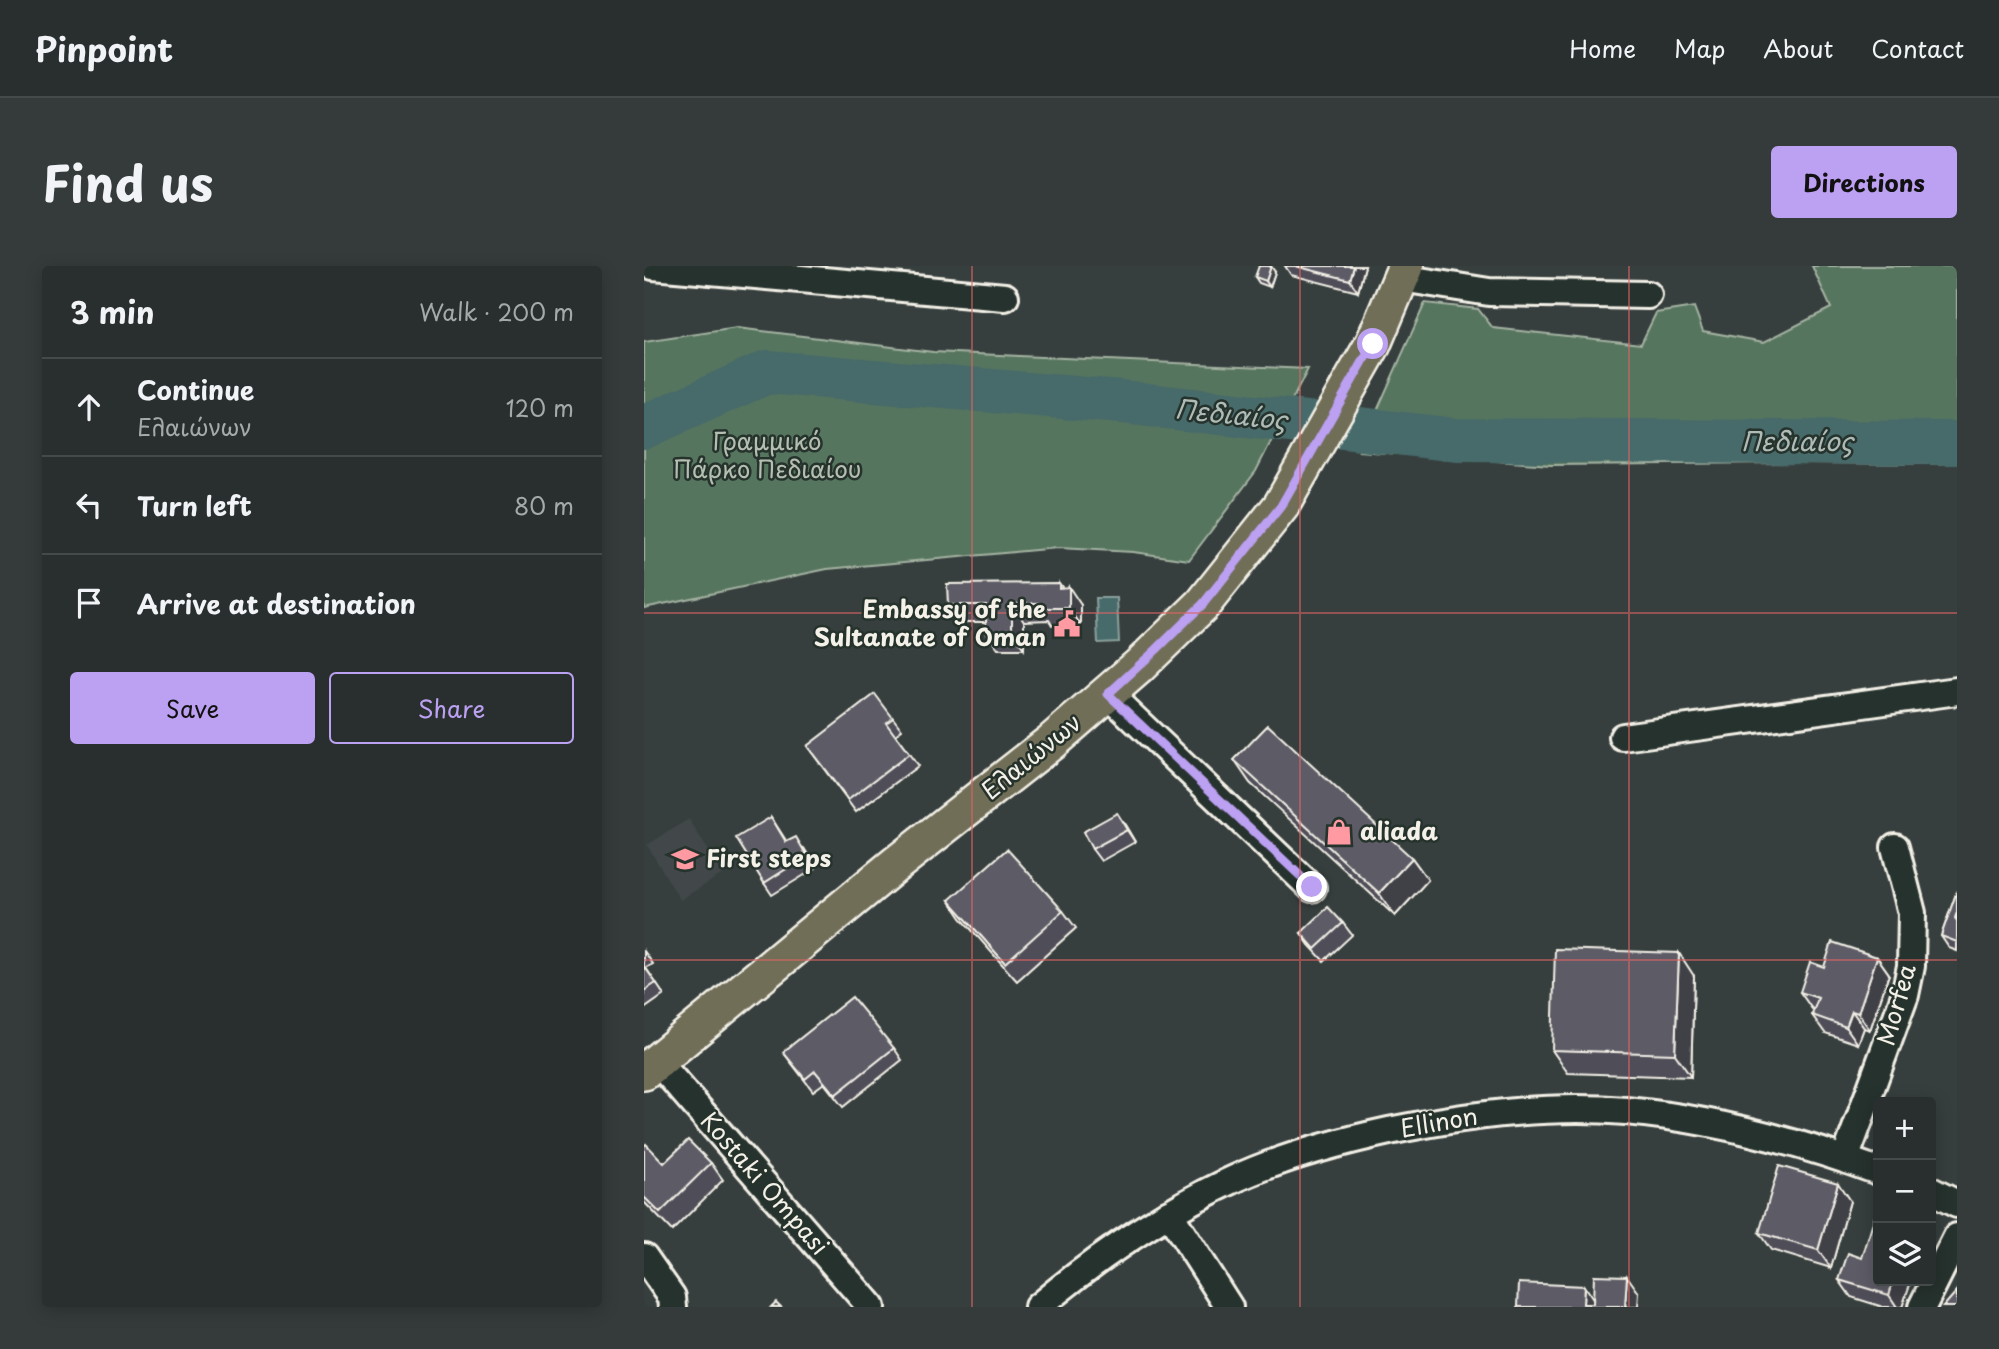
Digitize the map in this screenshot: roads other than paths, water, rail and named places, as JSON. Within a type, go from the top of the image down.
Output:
[{"type":"main road","name":"Ελαιώνων","points":[[650,1067],[1108,694],[1203,604],[1281,506],[1373,344],[1403,272]]},
{"type":"street","points":[[653,266],[714,269],[1005,297]]},
{"type":"street","points":[[1403,272],[1489,292],[1648,295]]},
{"type":"street","points":[[1623,737],[1957,691]]},
{"type":"street","points":[[1108,694],[1312,887]]},
{"type":"street","name":"Morfea","points":[[1845,1159],[1905,995],[1911,966],[1912,914],[1895,847]]},
{"type":"street","name":"Kostaki Ompasi","points":[[650,1067],[871,1307]]},
{"type":"street","name":"Ellinon","points":[[1038,1307],[1111,1250],[1169,1213],[1228,1182],[1264,1167],[1344,1141],[1443,1120],[1506,1112],[1625,1111],[1726,1126],[1873,1169]]},
{"type":"street","points":[[1936,1194],[1957,1204]]},
{"type":"street","points":[[1169,1213],[1229,1307]]},
{"type":"street","points":[[1922,1307],[1957,1237]]},
{"type":"street","points":[[644,1257],[672,1297],[673,1307]]},
{"type":"water","points":[[1096,598],[1117,598],[1119,642],[1098,643]]},
{"type":"waterway","name":"Πεδιαίος","points":[[644,427],[767,372],[1122,402],[1457,440],[1957,443]]},
{"type":"place","name":"Embassy of the Sultanate of Oman","points":[[1067,624]]},
{"type":"place","name":"aliada","points":[[1339,832]]},
{"type":"place","name":"First steps","points":[[685,859]]},
{"type":"park label","name":"Γραμμικό Πάρκο Πεδιαίου","points":[[767,456]]}]
